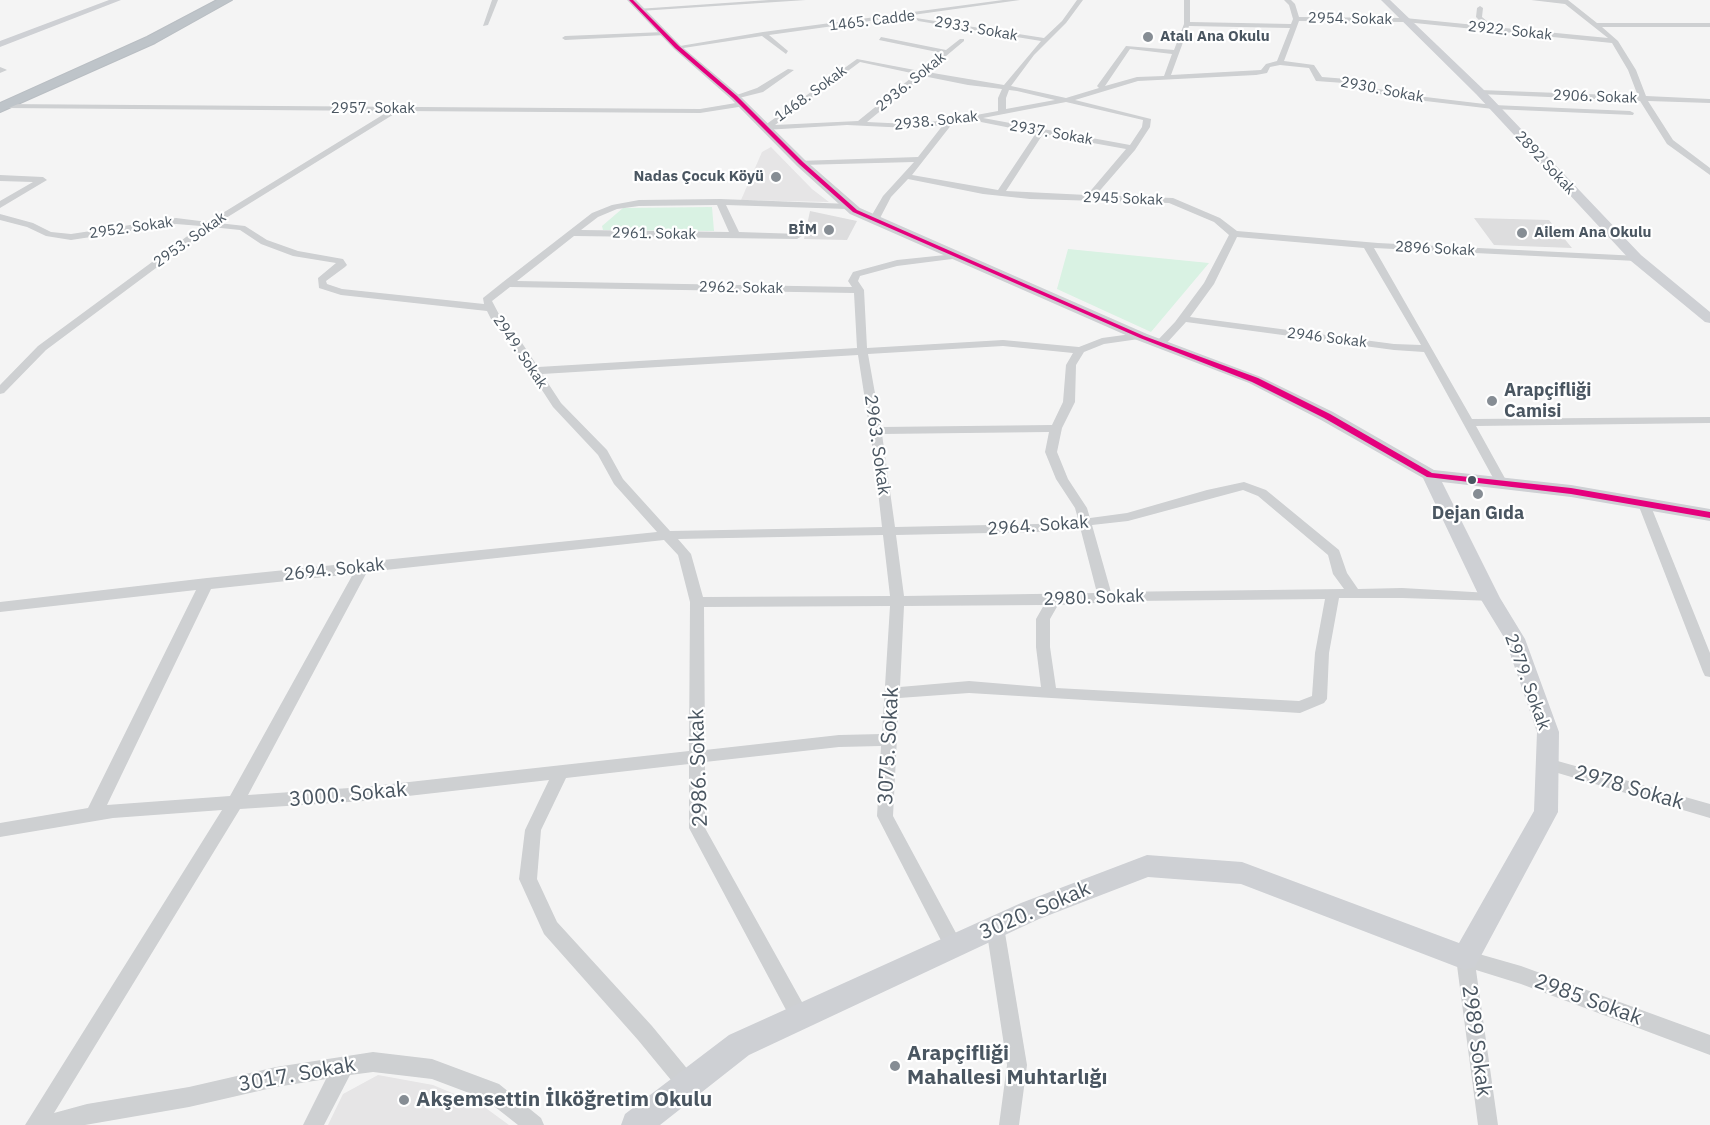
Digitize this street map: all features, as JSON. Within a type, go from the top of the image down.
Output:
[{"type":"highway","points":[[1,106],[217,0]]},
{"type":"highway","points":[[1,106],[151,40],[226,0]]},
{"type":"street","points":[[0,44],[117,0]]},
{"type":"street","points":[[486,25],[495,0]]},
{"type":"street","points":[[631,0],[677,47],[739,100],[847,206],[874,220],[1139,336],[1255,380],[1327,416],[1430,476],[1502,482],[1710,515]]},
{"type":"street","points":[[640,9],[803,0]]},
{"type":"street","points":[[940,0],[955,9]]},
{"type":"street","name":"1465. Cadde","points":[[677,47],[1017,0]]},
{"type":"street","points":[[1002,113],[1002,98],[1006,88],[1064,22],[1080,0]]},
{"type":"street","points":[[1167,76],[1187,24],[1187,0]]},
{"type":"street","points":[[1280,63],[1294,22],[1292,4],[1287,0]]},
{"type":"street","name":"2892 Sokak","points":[[1386,0],[1480,92],[1636,258],[1710,319]]},
{"type":"street","points":[[1534,0],[1566,1],[1615,41],[1632,70],[1643,99],[1670,142],[1689,159],[1710,172]]},
{"type":"street","points":[[1480,8],[1479,17],[1494,29],[1490,29]]},
{"type":"street","name":"2933. Sokak","points":[[906,16],[1046,40]]},
{"type":"street","name":"2954. Sokak","points":[[1187,24],[1405,20]]},
{"type":"street","name":"2922. Sokak","points":[[1405,20],[1615,41]]},
{"type":"street","points":[[1598,25],[1710,25]]},
{"type":"street","points":[[565,38],[664,34]]},
{"type":"street","points":[[763,34],[786,52]]},
{"type":"street","points":[[881,39],[948,52]]},
{"type":"street","name":"2936. Sokak","points":[[859,124],[962,40]]},
{"type":"street","points":[[1104,89],[1101,86],[1128,47],[1176,52]]},
{"type":"street","name":"1468. Sokak","points":[[765,128],[858,60],[922,73]]},
{"type":"street","name":"2930. Sokak","points":[[1104,89],[1137,79],[1256,73],[1264,71],[1268,65],[1280,63],[1312,66],[1319,79],[1360,82],[1364,89],[1493,107]]},
{"type":"street","name":"2957. Sokak","points":[[1,106],[700,111],[739,100],[760,90],[790,70]]},
{"type":"street","points":[[922,73],[1006,88],[1147,119],[1146,127],[1132,148],[1088,199]]},
{"type":"street","name":"2938. Sokak","points":[[765,128],[859,124],[909,126],[949,122],[1060,101],[1104,89]]},
{"type":"street","name":"2906. Sokak","points":[[1480,92],[1710,101]]},
{"type":"street","points":[[1493,107],[1630,113]]},
{"type":"street","name":"2953. Sokak","points":[[0,391],[42,348],[210,224],[397,109]]},
{"type":"street","name":"2937. Sokak","points":[[970,118],[1132,148]]},
{"type":"street","points":[[874,220],[887,196],[949,122]]},
{"type":"street","points":[[1000,193],[1041,131]]},
{"type":"street","points":[[801,163],[920,159]]},
{"type":"street","points":[[1689,159],[1710,160]]},
{"type":"street","name":"2945 Sokak","points":[[906,176],[1000,193],[1088,199],[1170,201],[1217,220],[1234,234]]},
{"type":"street","points":[[0,178],[43,180],[0,204]]},
{"type":"street","points":[[720,202],[728,213],[735,235]]},
{"type":"street","name":"2949. Sokak","points":[[697,602],[684,554],[618,481],[603,453],[557,405],[491,308],[488,300],[595,215],[615,207],[639,203],[720,202],[847,206]]},
{"type":"street","name":"2952. Sokak","points":[[0,217],[30,225],[49,234],[71,237],[166,222],[242,228],[264,242],[296,254],[340,261],[342,265],[321,279],[322,286],[341,292],[381,298],[491,308]]},
{"type":"street","name":"2961. Sokak","points":[[573,233],[796,236]]},
{"type":"street","points":[[1160,344],[1184,319],[1209,284],[1234,234]]},
{"type":"street","name":"2896 Sokak","points":[[1234,234],[1367,245],[1636,258]]},
{"type":"street","points":[[1367,245],[1428,349],[1447,387],[1471,423],[1502,482]]},
{"type":"street","points":[[859,290],[853,281],[856,274],[897,263],[952,256]]},
{"type":"street","name":"2962. Sokak","points":[[506,284],[859,290]]},
{"type":"street","name":"2963. Sokak","points":[[859,290],[862,349],[897,600]]},
{"type":"street","name":"2946 Sokak","points":[[1184,319],[1394,347],[1428,349]]},
{"type":"street","points":[[533,371],[862,349],[1004,343],[1080,350],[1102,341],[1139,336]]},
{"type":"street","points":[[1080,350],[1071,365],[1069,402],[1056,428],[1051,452],[1062,479],[1081,508],[1105,597]]},
{"type":"street","points":[[1471,423],[1710,420]]},
{"type":"street","points":[[875,431],[1056,428]]},
{"type":"street","name":"2979. Sokak","points":[[1430,476],[1491,598],[1515,639],[1548,732],[1546,812],[1465,958]]},
{"type":"street","name":"2964. Sokak","points":[[669,535],[1037,528],[1128,517],[1244,486],[1262,493],[1334,553],[1340,574],[1353,593]]},
{"type":"street","points":[[1644,504],[1710,672]]},
{"type":"street","name":"2694. Sokak","points":[[0,607],[669,535]]},
{"type":"street","points":[[35,1125],[234,805],[363,567]]},
{"type":"street","points":[[94,814],[207,583]]},
{"type":"street","points":[[893,693],[969,687],[1300,707],[1319,699],[1322,653],[1333,593]]},
{"type":"street","name":"2980. Sokak","points":[[697,602],[1054,600],[1333,593],[1402,593],[1491,598]]},
{"type":"street","name":"3075. Sokak","points":[[897,600],[885,816],[954,946]]},
{"type":"street","points":[[1049,693],[1043,619],[1054,600]]},
{"type":"street","name":"2986. Sokak","points":[[697,602],[697,828],[800,1017]]},
{"type":"street","name":"3000. Sokak","points":[[0,830],[94,814],[234,805],[560,774],[839,741],[890,740]]},
{"type":"street","name":"2978 Sokak","points":[[1547,764],[1710,811]]},
{"type":"street","points":[[560,774],[533,830],[528,879],[550,928],[645,1033],[687,1084]]},
{"type":"street","name":"3020. Sokak","points":[[636,1125],[739,1045],[995,927],[1147,866],[1242,873],[1465,958]]},
{"type":"street","points":[[995,927],[1017,1065],[1009,1125]]},
{"type":"street","name":"2985 Sokak","points":[[1465,958],[1521,975],[1710,1045]]},
{"type":"street","name":"2989 Sokak","points":[[1465,958],[1488,1125]]},
{"type":"street","name":"3017. Sokak","points":[[56,1124],[276,1077],[373,1062],[432,1069],[492,1091],[534,1125]]},
{"type":"street","points":[[313,1125],[344,1066]]},
{"type":"shaded area","name":"Nadas Çocuk Köyü","points":[[771,147],[812,189],[829,202],[741,200],[762,152]]},
{"type":"shaded area","name":"Akşemsettin İlköğretim Okulu","points":[[378,1075],[433,1085],[483,1106],[509,1125],[328,1125],[343,1094]]},
{"type":"green space","points":[[712,207],[714,231],[603,230],[602,226],[623,208]]},
{"type":"green space","points":[[1068,249],[1209,263],[1151,332],[1057,289]]},
{"type":"building","name":"BİM","points":[[810,211],[857,221],[847,240],[804,239]]},
{"type":"building","name":"Ailem Ana Okulu","points":[[1474,218],[1549,220],[1572,248],[1494,245]]},
{"type":"transit line","points":[[631,0],[677,47],[735,97],[801,163],[855,211],[1142,337],[1255,380],[1327,416],[1430,475],[1571,491],[1710,515]]},
{"type":"place","name":"Atalı Ana Okulu","points":[[1148,37]]},
{"type":"place","name":"Nadas Çocuk Köyü","points":[[776,177]]},
{"type":"place","name":"BİM","points":[[829,230]]},
{"type":"place","name":"Ailem Ana Okulu","points":[[1522,233]]},
{"type":"place","name":"Arapçifliği Camisi","points":[[1492,401]]},
{"type":"place","name":"Dejan Gıda","points":[[1478,494]]},
{"type":"place","name":"Arapçifliği Mahallesi Muhtarlığı","points":[[895,1066]]},
{"type":"place","name":"Akşemsettin İlköğretim Okulu","points":[[404,1100]]}]
